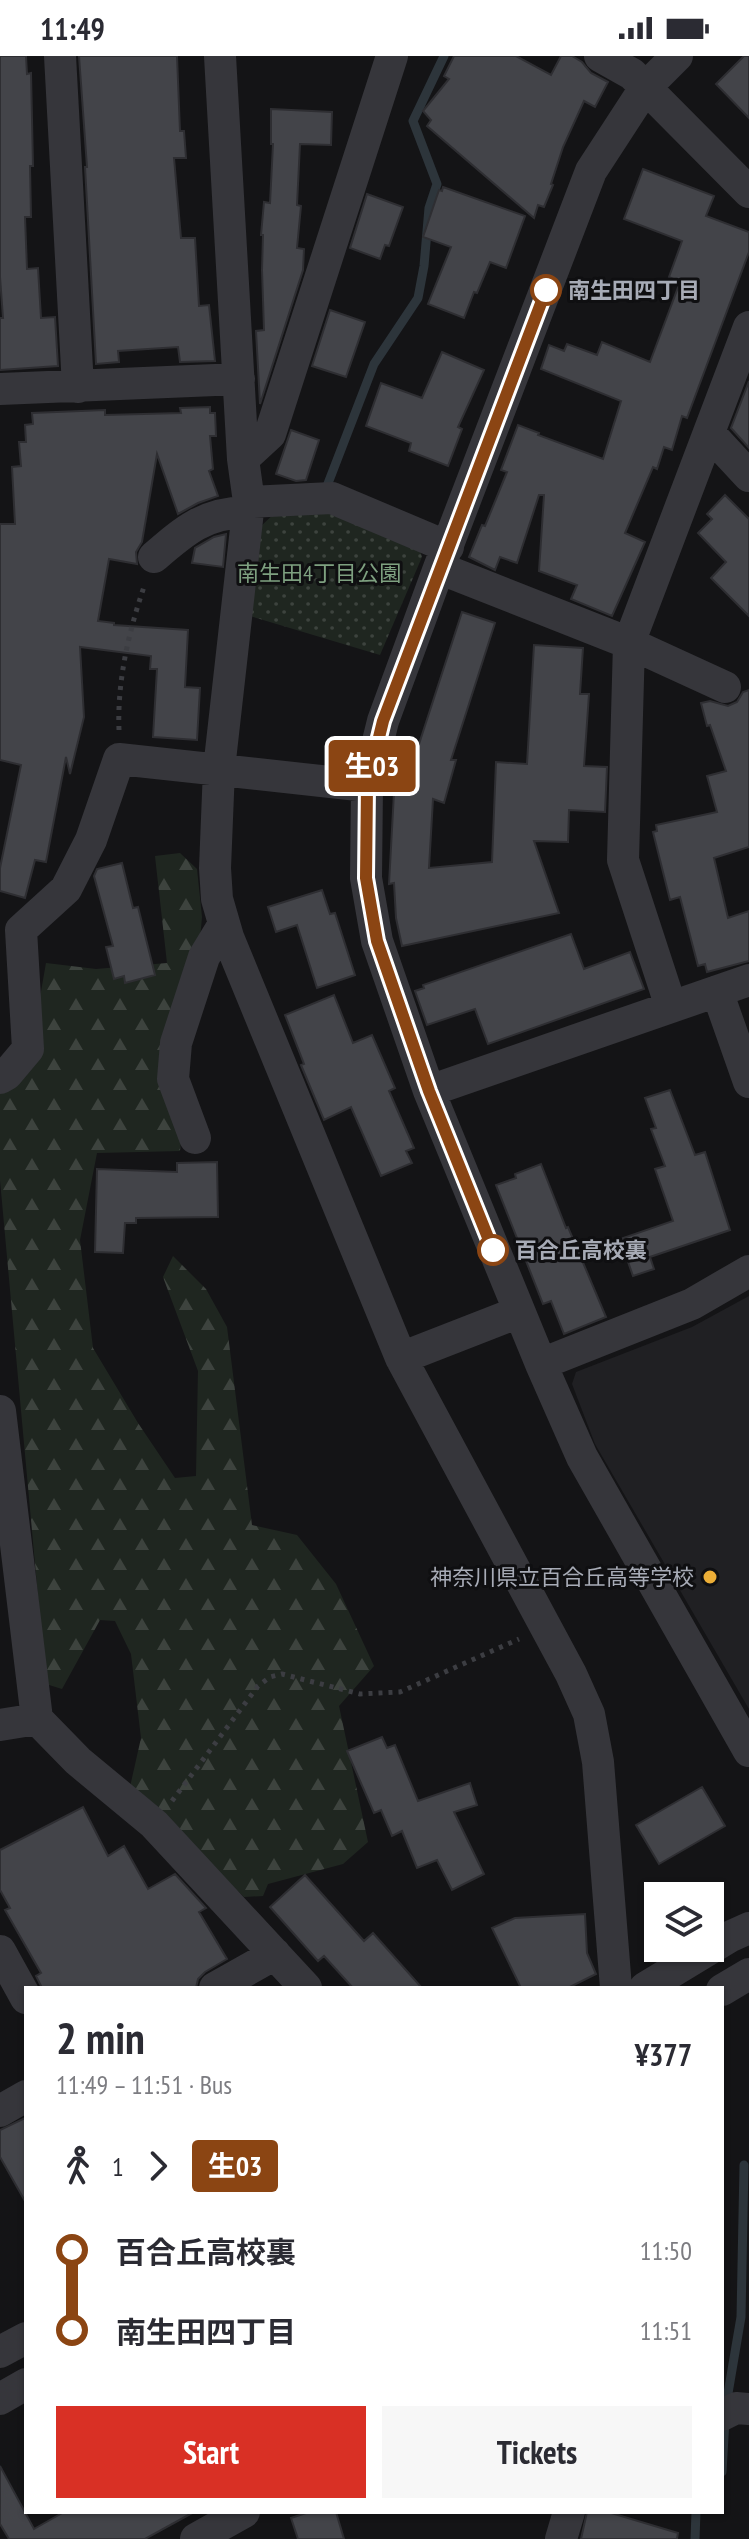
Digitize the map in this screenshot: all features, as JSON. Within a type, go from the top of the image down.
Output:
[{"type":"street","points":[[60,56],[78,387]]},
{"type":"street","points":[[220,56],[247,507],[219,769],[215,868],[217,899],[224,924],[401,1358],[571,1674],[589,1714],[598,1762],[616,1986]]},
{"type":"street","points":[[243,459],[270,434],[392,56]]},
{"type":"street","points":[[600,56],[632,74],[749,192]]},
{"type":"street","points":[[677,56],[645,88],[591,171],[443,558],[383,721],[367,786],[366,878],[377,941],[429,1091],[541,1364],[582,1457],[749,1751]]},
{"type":"street","points":[[671,1007],[623,860],[629,643],[749,327]]},
{"type":"street","points":[[0,389],[239,379]]},
{"type":"street","points":[[710,434],[749,476]]},
{"type":"street","points":[[154,557],[190,526],[224,513],[247,507],[332,498],[443,558],[725,687]]},
{"type":"street","points":[[0,1078],[28,1049],[21,930],[66,889],[91,840],[119,759],[367,786]]},
{"type":"street","points":[[195,1138],[173,1079],[176,1043],[204,957],[224,924]]},
{"type":"street","points":[[429,1091],[749,980]]},
{"type":"street","points":[[717,991],[749,1082]]},
{"type":"street","points":[[541,1364],[692,1304],[749,1271]]},
{"type":"street","points":[[401,1358],[519,1312]]},
{"type":"street","points":[[0,1411],[37,1719],[78,1761],[154,1824],[304,1986]]},
{"type":"street","points":[[0,1725],[37,1719]]},
{"type":"street","points":[[648,1986],[749,1928]]},
{"type":"street","points":[[0,1951],[24,1994]]},
{"type":"street","points":[[219,1986],[275,1954]]},
{"type":"street","points":[[724,1989],[749,1974]]},
{"type":"street","points":[[0,2111],[24,2097]]},
{"type":"street","points":[[0,2352],[24,2339]]},
{"type":"street","points":[[0,2399],[24,2385]]},
{"type":"street","points":[[724,2414],[736,2408],[749,2409]]},
{"type":"street","points":[[561,2539],[568,2514]]},
{"type":"street","points":[[196,2539],[241,2523]]},
{"type":"path","points":[[119,759],[118,707],[123,667],[154,557]]},
{"type":"path","points":[[154,1824],[258,1686],[270,1677],[282,1674],[360,1694],[400,1692],[546,1627]]},
{"type":"shaded area","name":"神奈川県立百合丘高等学校","points":[[749,1296],[749,1709],[595,1444],[572,1384],[576,1372],[692,1327]]},
{"type":"green space","name":"南生田4丁目公園","points":[[279,509],[328,510],[418,544],[422,557],[380,655],[250,616],[257,530]]},
{"type":"green space","points":[[180,853],[197,869],[202,917],[180,1151],[97,1153],[80,1240],[93,1348],[175,1478],[196,1476],[198,1371],[163,1277],[173,1256],[206,1289],[227,1327],[252,1525],[297,1535],[336,1584],[374,1666],[339,1706],[368,1842],[343,1864],[268,1884],[263,1896],[244,1897],[130,1787],[141,1738],[131,1654],[115,1621],[100,1620],[62,1689],[46,1684],[0,1180],[0,1090],[31,1049],[46,963],[96,969],[167,963],[155,856]]},
{"type":"building","points":[[0,56],[26,56],[27,74],[31,73],[33,166],[30,166],[31,217],[25,217],[27,269],[38,268],[41,318],[55,317],[58,366],[0,370],[0,318],[3,318],[0,277]]},
{"type":"building","points":[[79,56],[177,56],[180,131],[184,131],[186,158],[174,158],[181,238],[195,238],[199,306],[209,305],[215,361],[180,362],[178,347],[118,351],[119,362],[96,364]]},
{"type":"building","points":[[454,56],[516,56],[551,75],[561,56],[572,56],[591,73],[608,82],[595,107],[584,101],[563,147],[544,207],[538,205],[534,218],[427,126],[431,120],[423,111],[449,79],[444,76]]},
{"type":"building","points":[[744,56],[749,56],[749,118],[716,84]]},
{"type":"building","points":[[271,109],[332,112],[331,145],[300,144],[297,205],[301,206],[297,248],[304,249],[303,270],[260,404],[256,331],[264,330],[261,235],[264,202],[270,203]]},
{"type":"building","points":[[643,169],[714,196],[706,216],[749,232],[749,252],[687,418],[682,416],[672,450],[664,447],[657,469],[653,467],[625,533],[645,542],[612,616],[571,599],[577,585],[539,571],[544,495],[539,495],[517,563],[500,557],[495,570],[469,557],[507,472],[501,470],[518,425],[603,459],[621,401],[541,369],[549,345],[564,351],[567,344],[597,355],[602,342],[650,362],[680,282],[669,277],[682,241],[624,219]]},
{"type":"building","points":[[443,187],[525,216],[506,268],[490,262],[464,318],[428,304],[451,247],[423,237],[439,190],[442,191]]},
{"type":"building","points":[[367,194],[403,207],[389,246],[385,245],[380,259],[350,248]]},
{"type":"building","points":[[330,310],[365,322],[346,377],[312,366]]},
{"type":"building","points":[[442,352],[484,370],[458,427],[462,429],[448,466],[409,451],[411,443],[366,426],[381,383],[422,398]]},
{"type":"building","points":[[749,381],[749,448],[731,428]]},
{"type":"building","points":[[210,407],[210,413],[215,413],[216,436],[210,436],[213,469],[209,471],[218,496],[178,514],[157,454],[142,542],[136,552],[137,564],[109,559],[98,621],[188,630],[185,687],[200,688],[197,740],[153,737],[157,669],[150,669],[151,656],[80,647],[84,717],[70,774],[66,757],[46,862],[35,860],[25,898],[0,891],[0,868],[21,765],[0,760],[0,524],[15,524],[12,467],[21,466],[19,442],[26,442],[25,425],[33,424],[32,413],[105,410],[105,415],[181,413],[180,408]]},
{"type":"building","points":[[291,430],[319,440],[306,480],[296,481],[276,474]]},
{"type":"building","points":[[725,495],[749,519],[749,616],[711,578],[726,562],[698,533],[712,519],[707,514]]},
{"type":"building","points":[[226,534],[223,567],[192,563],[195,548]]},
{"type":"building","points":[[462,612],[495,623],[451,760],[456,760],[444,803],[433,799],[429,868],[492,862],[496,762],[527,764],[534,645],[583,648],[580,694],[589,694],[584,766],[607,767],[605,812],[569,810],[568,842],[534,841],[559,913],[402,946],[396,918],[394,883],[389,884],[395,774],[405,740],[419,744]]},
{"type":"building","points":[[749,690],[749,847],[714,858],[728,918],[749,911],[749,961],[707,972],[705,964],[698,966],[680,897],[670,900],[653,832],[657,831],[656,825],[717,812],[707,776],[726,771],[701,703],[710,701],[728,706]]},
{"type":"building","points":[[122,863],[133,908],[138,907],[155,975],[125,983],[124,976],[114,979],[106,947],[113,946],[94,876],[97,869]]},
{"type":"building","points":[[322,890],[330,914],[335,913],[355,975],[317,988],[297,925],[276,932],[268,907]]},
{"type":"building","points":[[571,934],[584,969],[630,952],[644,989],[488,1044],[475,1009],[427,1025],[415,991],[424,988],[423,985]]},
{"type":"building","points":[[334,995],[353,1043],[372,1035],[395,1088],[389,1091],[414,1148],[406,1151],[412,1163],[381,1176],[351,1107],[324,1120],[301,1065],[304,1064],[285,1015]]},
{"type":"building","points":[[670,1090],[695,1155],[705,1152],[730,1230],[650,1257],[654,1269],[633,1276],[620,1239],[673,1221],[655,1169],[665,1166],[651,1129],[656,1128],[645,1098]]},
{"type":"building","points":[[217,1162],[218,1217],[136,1218],[136,1223],[125,1223],[123,1253],[95,1252],[97,1169],[177,1172],[177,1163]]},
{"type":"building","points":[[541,1164],[606,1317],[564,1334],[551,1301],[543,1304],[496,1185]]},
{"type":"building","points":[[382,1737],[387,1748],[395,1745],[418,1801],[470,1783],[477,1805],[454,1812],[484,1874],[452,1890],[437,1860],[417,1868],[402,1831],[392,1836],[381,1810],[374,1813],[347,1751]]},
{"type":"building","points":[[702,1787],[725,1826],[659,1864],[636,1825]]},
{"type":"building","points":[[83,1807],[108,1856],[124,1846],[148,1889],[175,1874],[206,1908],[199,1912],[227,1959],[205,1972],[196,1986],[41,1986],[36,1976],[41,1973],[5,1910],[10,1908],[0,1890],[0,1850]]},
{"type":"building","points":[[305,1875],[364,1941],[373,1933],[420,1986],[351,1986],[324,1956],[318,1961],[270,1907]]},
{"type":"building","points":[[585,1914],[587,1953],[596,1974],[572,1986],[520,1986],[492,1928],[515,1918]]},
{"type":"building","points":[[24,2118],[24,2199],[0,2157],[0,2130]]},
{"type":"building","points":[[0,2466],[34,2529],[60,2514],[190,2514],[145,2539],[9,2539],[0,2524]]},
{"type":"building","points":[[303,2514],[337,2514],[344,2539],[298,2539],[291,2518]]},
{"type":"building","points":[[587,2514],[615,2514],[678,2533],[677,2539],[581,2539]]},
{"type":"waterway","points":[[327,486],[374,364],[418,298],[429,208],[437,184],[413,121],[444,56]]},
{"type":"waterway","points":[[726,2405],[741,2317],[744,2165]]},
{"type":"waterway","points":[[724,2437],[725,2419]]},
{"type":"waterway","points":[[695,2539],[696,2514]]},
{"type":"bus line","name":"生03","points":[[493,1250],[429,1091],[377,941],[366,878],[367,786],[383,721],[546,290]]},
{"type":"place","name":"南生田四丁目","points":[[546,290]]},
{"type":"place","name":"百合丘高校裏","points":[[493,1250]]},
{"type":"place","name":"神奈川県立百合丘高等学校","points":[[710,1577]]}]
